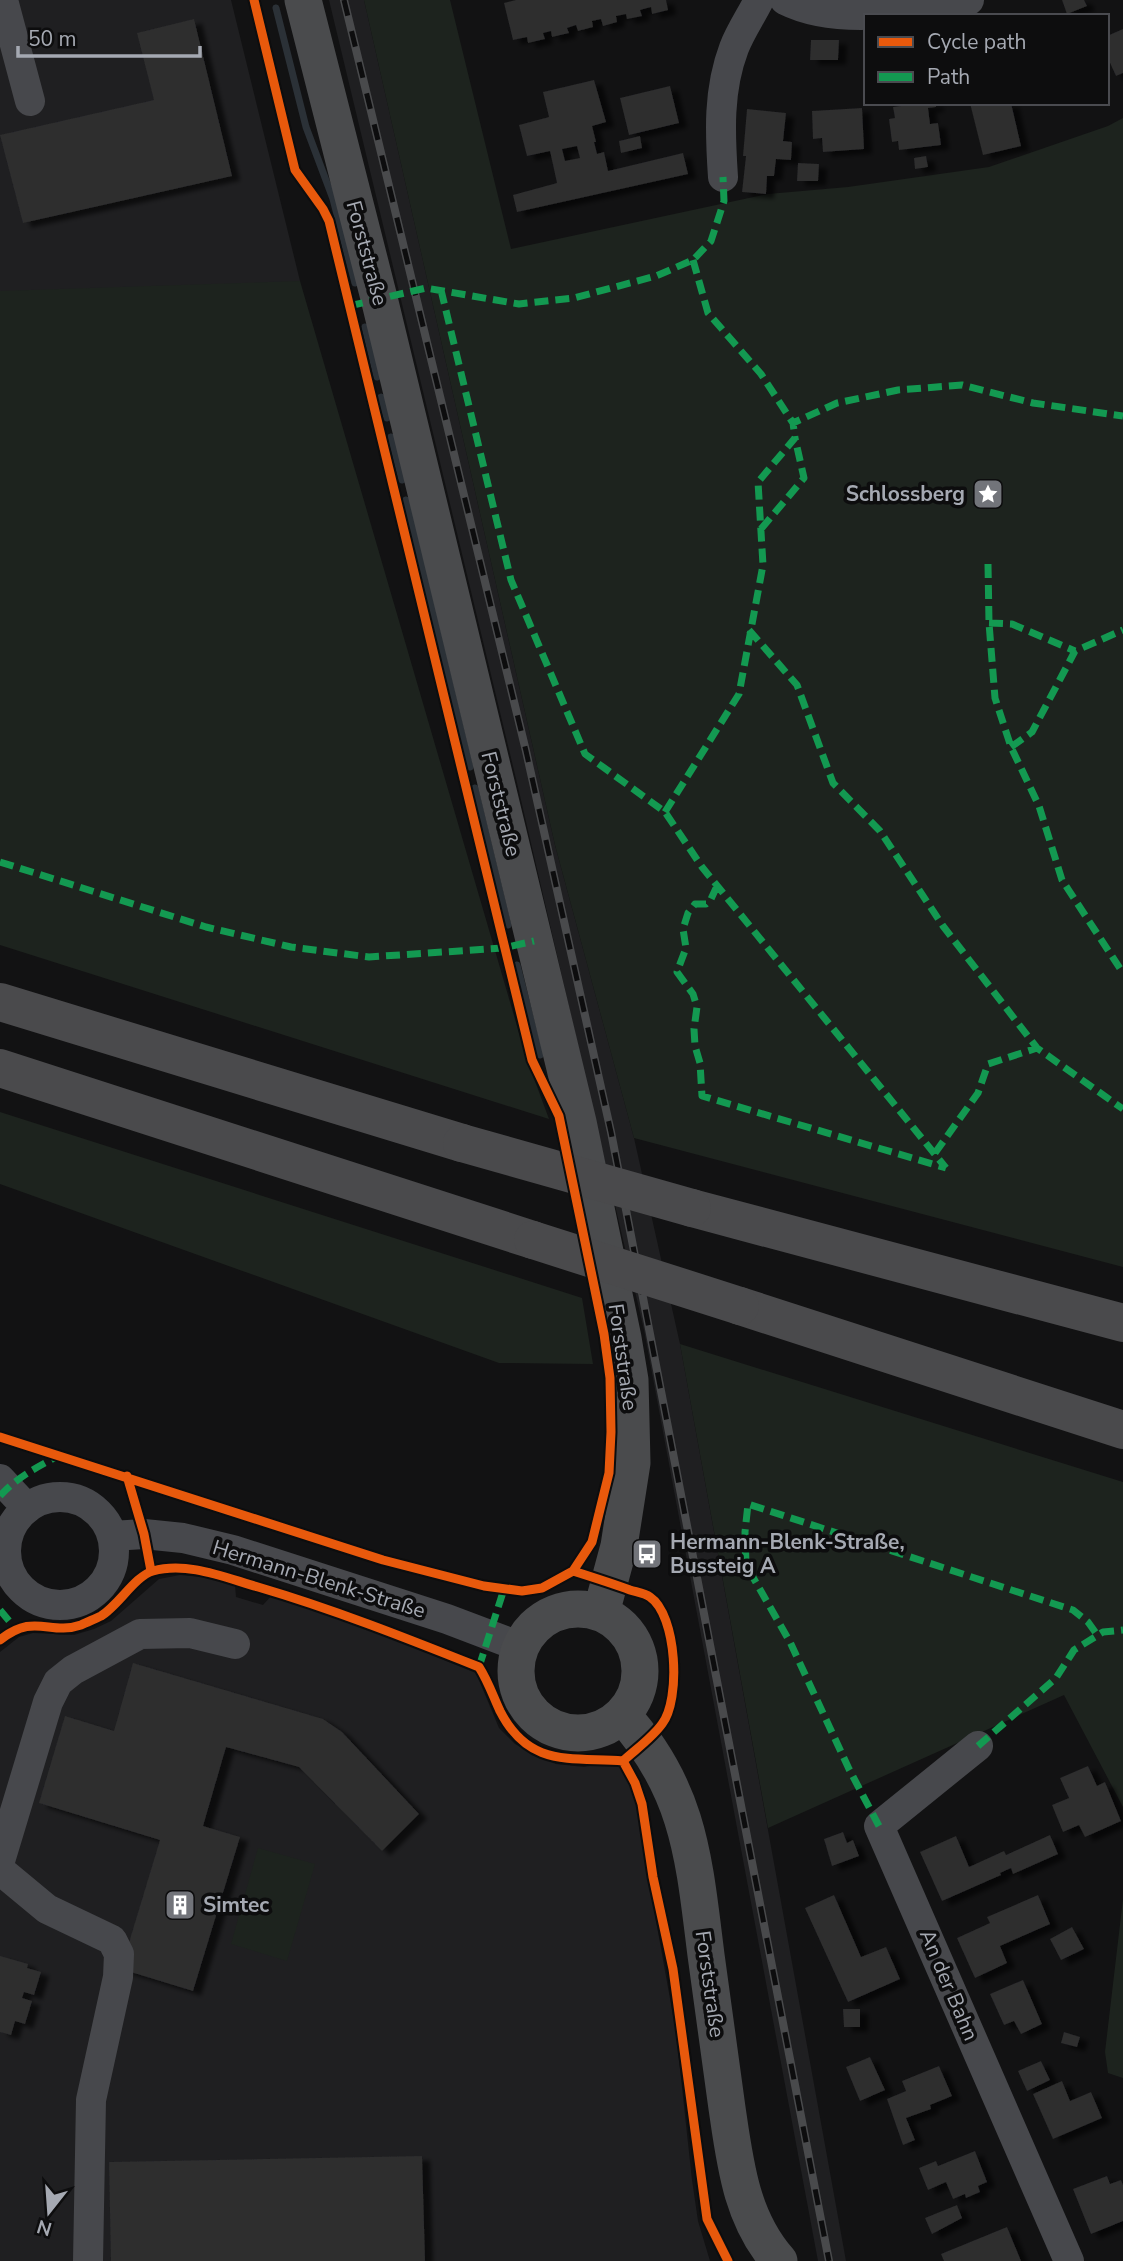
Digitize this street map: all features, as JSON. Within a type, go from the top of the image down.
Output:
[{"type":"highway","points":[[0,1002],[462,1143],[692,1208],[1123,1323]]},
{"type":"highway","points":[[0,1068],[1123,1430]]},
{"type":"main road","name":"Forststraße","points":[[303,0],[382,312],[578,1122],[623,1338],[630,1380],[632,1463],[628,1504],[601,1613]]},
{"type":"main road","points":[[574,1609],[601,1613],[626,1631],[634,1644],[639,1659],[638,1689],[622,1715],[596,1731],[580,1733],[550,1726],[527,1706],[518,1685],[516,1662],[521,1647],[536,1625],[560,1611],[574,1609]]},
{"type":"main road","name":"Forststraße","points":[[622,1715],[644,1741],[665,1774],[687,1829],[697,1883],[734,2156],[747,2210],[757,2231],[779,2261]]},
{"type":"street","points":[[3,0],[30,101]]},
{"type":"street","points":[[723,177],[720,126],[724,80],[734,47],[759,0]]},
{"type":"street","points":[[785,0],[822,12],[875,14],[939,7],[969,0]]},
{"type":"street","points":[[0,1479],[27,1508]]},
{"type":"street","points":[[51,1498],[78,1500],[100,1514],[113,1536],[113,1563],[101,1587],[91,1596],[65,1605],[39,1601],[27,1594],[9,1590],[11,1574],[6,1550],[12,1526],[27,1508],[51,1498]]},
{"type":"street","name":"Hermann-Blenk-Straße","points":[[113,1536],[144,1534],[183,1538],[233,1550],[447,1619],[521,1647]]},
{"type":"street","points":[[0,1860],[48,1702],[58,1682],[140,1634],[190,1633],[235,1644]]},
{"type":"street","name":"An der Bahn","points":[[978,1746],[879,1826],[1069,2261]]},
{"type":"street","points":[[0,1870],[47,1909],[112,1940],[119,1954],[118,1977],[91,2100],[88,2261]]},
{"type":"shaded area","points":[[0,0],[231,0],[300,281],[292,298],[0,303]]},
{"type":"shaded area","points":[[329,0],[364,0],[555,845],[634,1138],[680,1344],[846,2261],[818,2261],[644,1330],[518,787]]},
{"type":"shaded area","points":[[364,0],[450,0],[511,249],[768,194],[848,187],[989,167],[1108,126],[1123,118],[1123,1267],[634,1138],[555,845]]},
{"type":"shaded area","points":[[300,281],[526,1057],[549,1119],[0,945],[0,291]]},
{"type":"shaded area","points":[[0,1112],[582,1298],[593,1364],[499,1363],[0,1184]]},
{"type":"shaded area","points":[[680,1344],[1123,1482],[1123,1807],[1064,1695],[768,1828]]},
{"type":"shaded area","points":[[180,1575],[212,1578],[235,1585],[236,1597],[263,1605],[272,1595],[327,1612],[476,1673],[499,1728],[515,1744],[556,1764],[584,1767],[616,1764],[631,1780],[637,1801],[640,1832],[676,2032],[698,2221],[710,2261],[0,2261],[0,1652],[19,1637],[33,1633],[74,1635],[94,1629],[111,1621],[159,1579]]},
{"type":"shaded area","points":[[258,1848],[315,1864],[287,1961],[231,1944]]},
{"type":"shaded area","points":[[1123,1899],[1123,2078],[1108,2073],[1105,2052]]},
{"type":"building","points":[[516,0],[666,0],[668,10],[652,14],[651,7],[640,10],[642,16],[627,19],[626,14],[616,16],[617,22],[603,26],[601,19],[592,21],[593,27],[578,31],[576,25],[567,28],[569,33],[552,37],[551,31],[543,33],[545,39],[528,43],[527,37],[513,40],[504,3]]},
{"type":"building","points":[[1062,0],[1084,0],[1087,6],[1067,14]]},
{"type":"building","points":[[194,19],[232,176],[23,223],[0,135],[154,100],[137,33]]},
{"type":"building","points":[[1123,29],[1123,73],[1116,76],[1109,60],[1109,35]]},
{"type":"building","points":[[811,40],[839,40],[838,60],[810,60]]},
{"type":"building","points":[[594,80],[606,122],[592,126],[594,142],[597,154],[604,152],[608,171],[683,153],[688,174],[517,212],[513,195],[557,183],[550,151],[527,156],[519,125],[549,117],[543,92]],"holes":[[[577,146],[580,158],[565,161],[562,149]]]},
{"type":"building","points":[[670,86],[679,123],[629,135],[620,98]]},
{"type":"building","points":[[936,105],[928,108],[930,124],[938,123],[941,145],[899,150],[898,141],[892,142],[889,119],[895,118],[893,107]]},
{"type":"building","points":[[970,105],[1011,105],[1021,146],[983,155]]},
{"type":"building","points":[[862,108],[864,149],[823,152],[822,138],[813,139],[812,111]]},
{"type":"building","points":[[747,109],[786,113],[783,141],[792,142],[791,160],[776,159],[774,176],[767,176],[766,194],[742,192]]},
{"type":"building","points":[[640,136],[642,148],[621,153],[619,141]]},
{"type":"building","points":[[926,156],[928,167],[915,169],[914,158]]},
{"type":"building","points":[[798,163],[819,164],[818,181],[797,181]]},
{"type":"building","name":"Simtec","points":[[133,1663],[323,1719],[342,1732],[419,1814],[382,1851],[299,1767],[226,1747],[203,1826],[240,1837],[193,1991],[121,1969],[160,1840],[39,1803],[65,1716],[114,1731]]},
{"type":"building","points":[[1088,1766],[1097,1786],[1105,1782],[1121,1821],[1085,1837],[1079,1825],[1063,1832],[1052,1805],[1069,1798],[1060,1778]]},
{"type":"building","points":[[843,1832],[847,1843],[853,1840],[859,1856],[832,1866],[824,1839]]},
{"type":"building","points":[[1050,1835],[1058,1854],[1013,1874],[1011,1868],[942,1901],[920,1852],[956,1836],[969,1867],[1004,1851],[1006,1855]]},
{"type":"building","points":[[834,1895],[861,1957],[886,1947],[900,1979],[848,2002],[805,1908]]},
{"type":"building","points":[[1038,1895],[1050,1924],[1000,1946],[1007,1963],[975,1978],[957,1938],[990,1923],[987,1917]]},
{"type":"building","points":[[1072,1927],[1084,1949],[1061,1960],[1050,1939]]},
{"type":"building","points":[[0,1956],[28,1964],[27,1968],[41,1972],[34,1995],[24,1992],[22,1998],[32,2001],[25,2024],[15,2021],[11,2035],[0,2032]]},
{"type":"building","points":[[1023,1980],[1042,2024],[1021,2034],[1014,2021],[1004,2025],[990,1994]]},
{"type":"building","points":[[843,2009],[860,2009],[860,2027],[844,2027]]},
{"type":"building","points":[[1064,2032],[1080,2037],[1077,2047],[1061,2043]]},
{"type":"building","points":[[870,2057],[885,2090],[860,2101],[846,2067]]},
{"type":"building","points":[[1041,2061],[1050,2080],[1027,2091],[1018,2071]]},
{"type":"building","points":[[939,2066],[952,2096],[930,2105],[931,2109],[906,2118],[915,2140],[903,2145],[887,2099],[906,2091],[902,2081]]},
{"type":"building","points":[[1062,2081],[1070,2101],[1091,2092],[1102,2118],[1053,2139],[1033,2094]]},
{"type":"building","points":[[975,2151],[987,2182],[978,2186],[980,2192],[966,2198],[965,2194],[953,2199],[946,2182],[928,2190],[919,2168],[936,2161],[938,2166]]},
{"type":"building","points":[[422,2156],[425,2261],[111,2261],[109,2162]]},
{"type":"building","points":[[1107,2176],[1110,2184],[1121,2180],[1123,2185],[1123,2221],[1091,2234],[1073,2189]]},
{"type":"building","points":[[957,2205],[962,2218],[932,2234],[925,2218]]},
{"type":"building","points":[[1007,2227],[1021,2261],[944,2261],[941,2254]]},
{"type":"waterway","points":[[276,8],[306,127],[333,199],[355,283]]},
{"type":"waterway","points":[[365,327],[377,377]]},
{"type":"waterway","points":[[381,397],[387,418]]},
{"type":"waterway","points":[[391,437],[402,480]]},
{"type":"waterway","points":[[406,500],[470,767]]},
{"type":"waterway","points":[[475,788],[508,925]]},
{"type":"waterway","points":[[517,965],[540,1055]]},
{"type":"railway","points":[[344,0],[526,751],[611,1132],[829,2261]]},
{"type":"marked path","points":[[349,306],[426,288],[519,304],[574,298],[656,276],[693,260],[711,241],[724,201],[723,177]]},
{"type":"marked path","points":[[693,260],[708,313],[761,374],[793,423]]},
{"type":"marked path","points":[[441,290],[511,580],[585,754],[665,812],[702,867],[946,1168]]},
{"type":"marked path","points":[[665,812],[739,694],[763,565],[758,482],[795,438],[793,423],[837,403],[898,390],[962,385],[1033,403],[1123,416]]},
{"type":"marked path","points":[[761,529],[804,478],[795,438]]},
{"type":"marked path","points":[[988,564],[995,698],[1011,747],[1039,806],[1062,880],[1123,973]]},
{"type":"marked path","points":[[989,623],[1012,624],[1075,651]]},
{"type":"marked path","points":[[749,630],[797,685],[833,783],[880,831],[943,926],[1037,1048],[1123,1109]]},
{"type":"marked path","points":[[1011,747],[1032,732],[1075,651],[1123,630]]},
{"type":"marked path","points":[[0,862],[206,927],[291,947],[369,957],[503,948],[534,941]]},
{"type":"marked path","points":[[717,886],[706,904],[695,904],[688,913],[683,929],[686,948],[677,972],[693,994],[697,1007],[694,1029],[702,1096],[946,1168]]},
{"type":"marked path","points":[[935,1153],[978,1093],[988,1064],[1037,1048]]},
{"type":"marked path","points":[[0,1496],[20,1478],[58,1456]]},
{"type":"marked path","points":[[879,1826],[849,1769],[790,1642],[746,1565],[748,1504],[1073,1610],[1088,1622],[1098,1636]]},
{"type":"marked path","points":[[479,1667],[504,1589]]},
{"type":"marked path","points":[[0,1610],[15,1628]]},
{"type":"marked path","points":[[978,1746],[1056,1678],[1074,1650],[1103,1632],[1123,1630]]},
{"type":"cycle path","points":[[0,1437],[383,1560],[484,1586],[522,1591],[542,1588],[573,1571],[592,1542],[609,1473],[610,1378],[604,1334],[559,1116],[532,1060],[329,221],[295,170],[254,0]]},
{"type":"cycle path","points":[[127,1476],[144,1534],[151,1571]]},
{"type":"cycle path","points":[[0,1640],[23,1627],[70,1628],[81,1625],[101,1616],[146,1574],[166,1568],[193,1569],[342,1614],[479,1667],[500,1711],[511,1729],[524,1742],[552,1756],[623,1761],[654,1734],[668,1712],[674,1678],[671,1639],[666,1621],[650,1597],[573,1571]]},
{"type":"cycle path","points":[[623,1761],[642,1804],[653,1877],[673,1969],[707,2219],[728,2261]]},
{"type":"place","name":"Schlossberg","points":[[988,494]]},
{"type":"place","name":"Hermann-Blenk-Straße, Bussteig A","points":[[647,1554]]},
{"type":"place","name":"Simtec","points":[[180,1905]]}]
